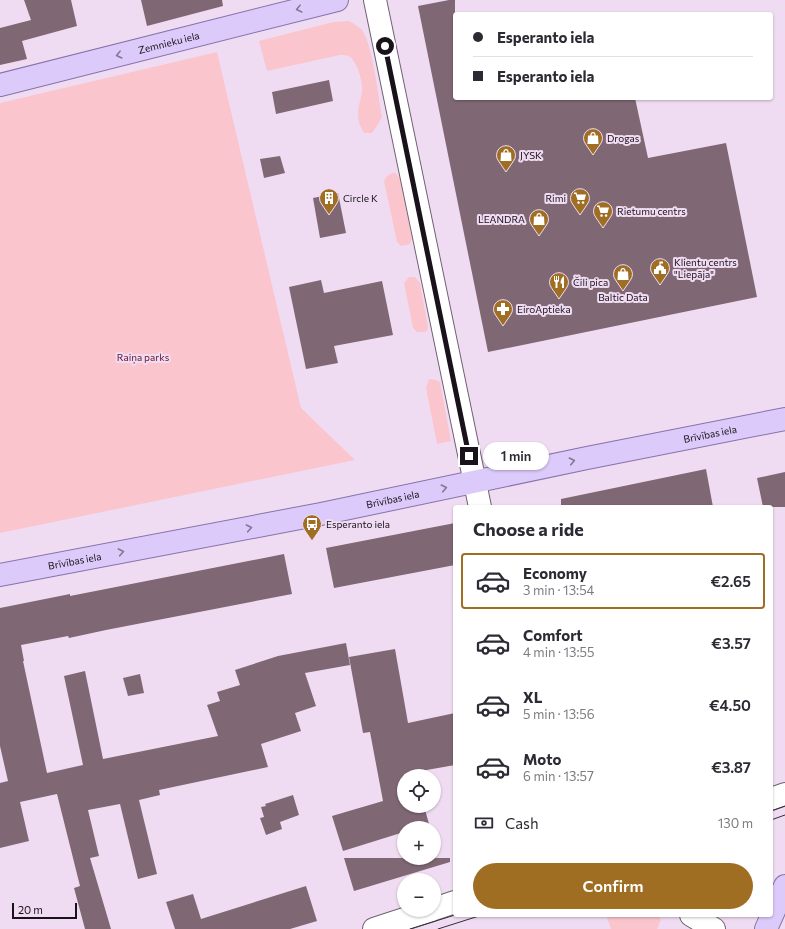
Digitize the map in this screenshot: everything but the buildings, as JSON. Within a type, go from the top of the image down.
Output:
[{"type":"main road","name":"Zemnieku iela","points":[[0,85],[337,0]]},
{"type":"main road","name":"Brīvības iela","points":[[0,575],[321,514],[474,481],[785,419]]},
{"type":"main road","points":[[773,913],[785,886]]},
{"type":"main road","points":[[766,929],[771,917]]},
{"type":"street","points":[[376,0],[480,505]]},
{"type":"street","points":[[773,798],[785,794]]},
{"type":"street","points":[[441,907],[453,903]]},
{"type":"street","points":[[374,929],[411,917]]},
{"type":"street","points":[[694,917],[714,929]]},
{"type":"green space","points":[[349,21],[362,30],[366,37],[372,58],[382,117],[372,133],[364,133],[359,122],[358,112],[362,82],[355,62],[349,56],[340,55],[267,71],[259,41],[333,22]]},
{"type":"green space","name":"Raiņa parks","points":[[217,52],[301,408],[355,460],[0,533],[0,103]]},
{"type":"green space","points":[[392,173],[396,173],[400,179],[412,239],[410,244],[401,246],[397,242],[384,181],[387,176]]},
{"type":"green space","points":[[409,277],[415,277],[420,283],[428,327],[427,331],[424,332],[417,332],[413,328],[404,283]]},
{"type":"green space","points":[[429,379],[440,382],[451,441],[437,444],[426,388]]},
{"type":"green space","points":[[607,917],[659,917],[661,920],[657,929],[611,929]]},
{"type":"tram line","points":[[773,810],[785,806]]},
{"type":"tram line","points":[[773,819],[785,815]]},
{"type":"tram line","points":[[410,929],[453,916]]},
{"type":"tram line","points":[[438,929],[476,917]]},
{"type":"place","name":"Drogas","points":[[593,155]]},
{"type":"place","name":"JYSK","points":[[506,172]]},
{"type":"place","name":"Circle K","points":[[329,215]]},
{"type":"place","name":"Rimi","points":[[580,215]]},
{"type":"place","name":"Rietumu centrs","points":[[603,228]]},
{"type":"place","name":"LEANDRA","points":[[539,236]]},
{"type":"place","name":"Klientu centrs \"Liepāja\"","points":[[660,285]]},
{"type":"place","name":"Baltic Data","points":[[623,291]]},
{"type":"place","name":"Čili pica","points":[[559,299]]},
{"type":"place","name":"EiroAptieka","points":[[503,326]]},
{"type":"place","name":"Esperanto iela","points":[[312,541]]},
{"type":"route","points":[[385,46],[469,456]]}]
